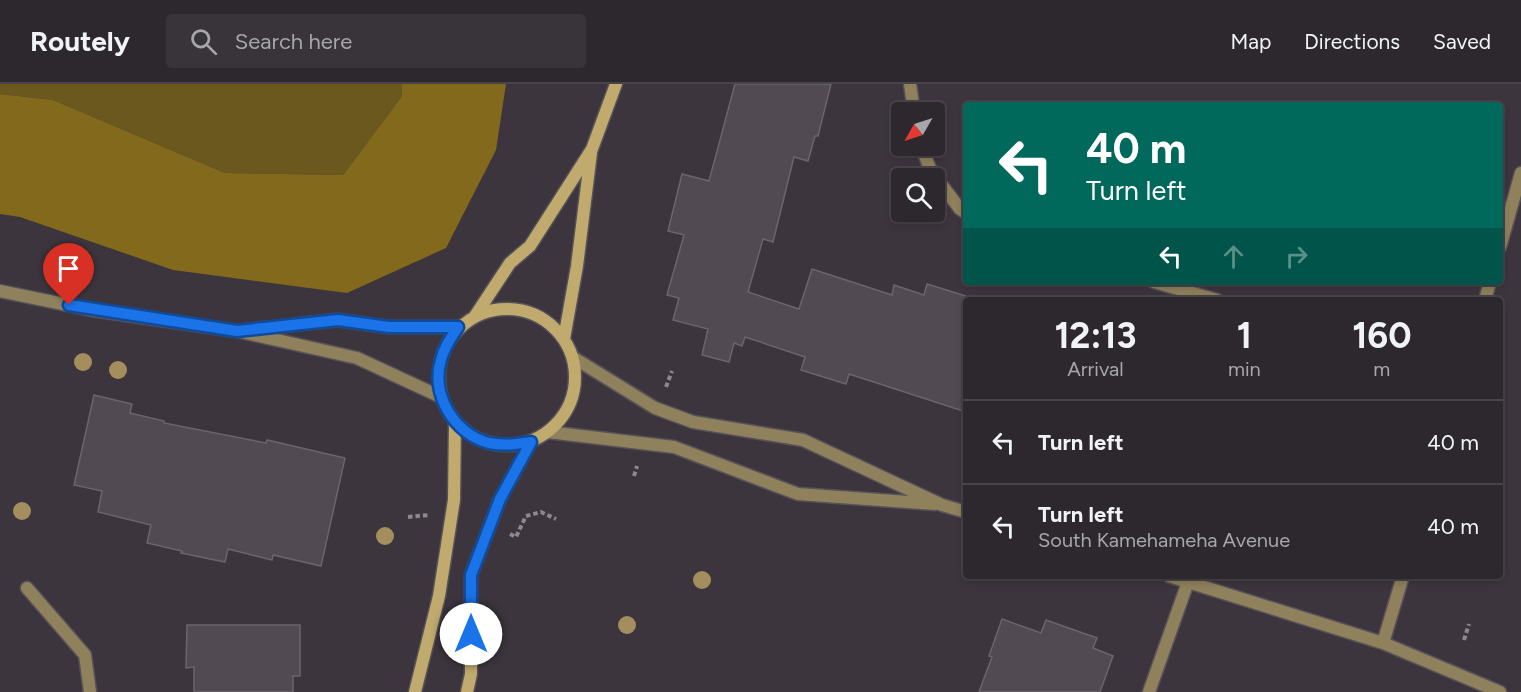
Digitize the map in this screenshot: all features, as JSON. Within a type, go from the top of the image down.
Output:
[{"type":"main road","points":[[475,316],[510,263],[530,246],[592,149],[616,84]]},
{"type":"main road","points":[[564,339],[577,266],[592,149]]},
{"type":"main road","points":[[513,308],[532,313],[551,324],[564,339],[574,358],[577,379],[572,399],[563,417],[548,432],[531,442],[510,446],[489,443],[473,436],[455,421],[441,397],[440,362],[447,344],[458,327],[475,316],[493,309],[513,308]]},
{"type":"main road","points":[[415,692],[439,596],[454,500],[455,421]]},
{"type":"main road","points":[[467,692],[471,674],[471,575],[500,499],[531,442]]},
{"type":"street","points":[[910,84],[913,102]]},
{"type":"street","points":[[925,156],[931,171],[963,211]]},
{"type":"street","points":[[1503,236],[1521,173]]},
{"type":"street","points":[[1164,285],[1206,297]]},
{"type":"street","points":[[0,291],[92,310],[237,331],[357,358],[441,397]]},
{"type":"street","points":[[237,331],[338,320],[389,327],[458,327]]},
{"type":"street","points":[[574,358],[655,408],[693,422],[803,440],[942,505],[963,511]]},
{"type":"street","points":[[548,432],[674,447],[798,494],[942,505]]},
{"type":"street","points":[[1178,579],[1383,643],[1500,692]]},
{"type":"street","points":[[1383,643],[1402,579]]},
{"type":"street","points":[[1149,692],[1188,582]]},
{"type":"street","points":[[27,588],[85,655],[90,692]]},
{"type":"path","points":[[634,476],[638,462]]},
{"type":"path","points":[[502,532],[516,537],[526,516],[541,512],[556,519]]},
{"type":"path","points":[[408,517],[433,515]]},
{"type":"path","points":[[1464,640],[1469,624]]},
{"type":"shaded area","points":[[0,84],[402,84],[402,96],[343,175],[225,173],[53,100],[0,94]]},
{"type":"shaded area","points":[[402,84],[506,84],[496,150],[446,248],[347,293],[173,270],[20,217],[0,214],[0,94],[53,100],[225,173],[343,175],[402,96]]},
{"type":"building","points":[[735,84],[831,84],[818,136],[815,136],[808,161],[794,157],[773,242],[763,239],[748,292],[799,309],[812,269],[892,295],[894,285],[924,295],[927,284],[966,296],[963,297],[963,411],[849,374],[846,384],[801,370],[805,357],[745,337],[742,346],[734,343],[729,362],[702,355],[708,329],[673,320],[679,298],[667,295],[684,235],[668,231],[682,174],[709,181]]},
{"type":"building","points":[[94,395],[132,404],[130,413],[164,421],[164,423],[266,443],[267,440],[345,458],[321,566],[273,555],[272,560],[228,549],[225,562],[181,553],[182,551],[147,543],[151,525],[98,512],[102,491],[74,485]]},
{"type":"building","points":[[1002,619],[1041,633],[1046,620],[1097,638],[1093,648],[1113,656],[1100,692],[979,692],[992,657],[989,656]]},
{"type":"building","points":[[187,625],[300,625],[300,676],[293,676],[293,692],[194,692],[194,667],[186,668]]},
{"type":"route","points":[[69,305],[237,331],[338,320],[389,327],[458,327],[447,344],[440,362],[441,397],[448,412],[473,436],[489,443],[510,446],[531,442],[500,499],[471,575],[471,634]]}]
